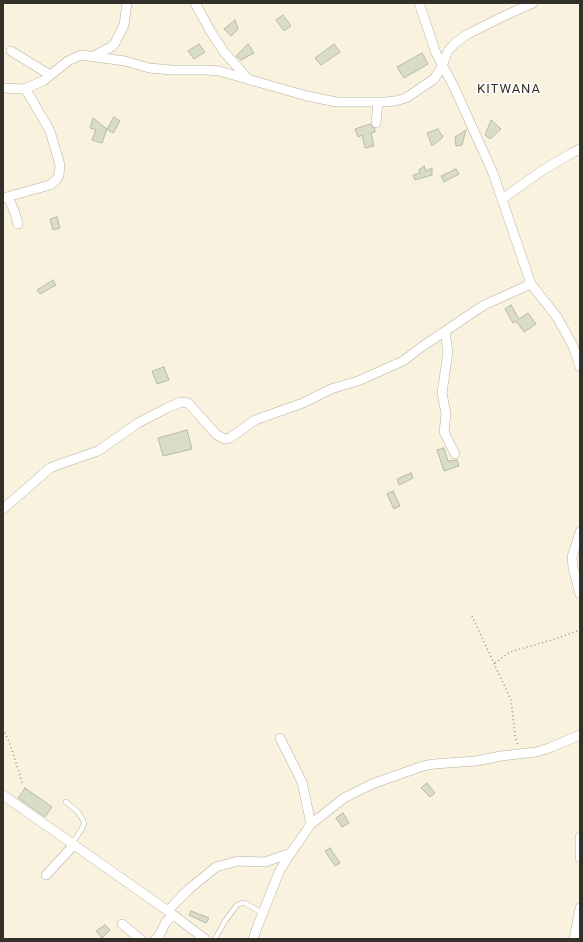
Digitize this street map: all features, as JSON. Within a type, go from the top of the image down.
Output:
[{"type":"street","points":[[94,56],[111,47],[115,43],[124,25],[127,3]]},
{"type":"street","points":[[195,3],[217,42],[249,80]]},
{"type":"street","points":[[419,3],[436,53],[493,173],[531,284],[557,317],[576,345],[580,367]]},
{"type":"street","points":[[3,88],[25,88],[43,81],[72,58],[81,55],[125,61],[149,68],[219,71],[336,102],[385,102],[406,98],[416,93],[434,79],[448,51],[455,43],[528,4]]},
{"type":"street","points":[[11,51],[50,75]]},
{"type":"street","points":[[18,224],[13,206],[5,198],[50,185],[59,175],[60,165],[50,131],[25,88]]},
{"type":"street","points":[[376,123],[378,102]]},
{"type":"street","points":[[502,199],[543,170],[580,149]]},
{"type":"street","points":[[3,508],[50,468],[98,451],[138,423],[176,404],[181,402],[188,403],[217,435],[225,439],[230,438],[255,420],[303,403],[331,389],[358,381],[396,364],[484,305],[531,284]]},
{"type":"street","points":[[444,332],[448,352],[442,393],[446,414],[444,432],[455,454]]},
{"type":"street","points":[[580,532],[572,557],[580,594]]},
{"type":"street","points":[[253,939],[279,872],[311,824],[336,803],[357,791],[405,772],[434,764],[476,761],[536,752],[580,735]]},
{"type":"street","points":[[280,738],[302,782],[311,824]]},
{"type":"street","points":[[3,795],[205,939]]},
{"type":"street","points":[[580,837],[580,858]]},
{"type":"street","points":[[46,875],[73,844]]},
{"type":"street","points":[[156,939],[160,934],[176,901],[216,867],[238,861],[265,862],[291,853]]},
{"type":"street","points":[[574,939],[580,908]]},
{"type":"street","points":[[122,924],[140,939]]},
{"type":"lane","points":[[66,802],[78,812],[84,824],[73,844]]},
{"type":"lane","points":[[215,939],[225,921],[237,905],[245,903],[262,913]]},
{"type":"path","points":[[472,616],[511,700],[515,735],[521,754]]},
{"type":"path","points":[[494,663],[510,652],[580,630]]},
{"type":"path","points":[[3,729],[10,744],[23,784]]},
{"type":"building","points":[[283,15],[291,26],[284,31],[276,20]]},
{"type":"building","points":[[235,20],[238,29],[231,36],[224,29]]},
{"type":"building","points":[[199,44],[205,52],[194,59],[188,51]]},
{"type":"building","points":[[248,44],[254,53],[241,60],[236,56]]},
{"type":"building","points":[[334,44],[340,52],[321,65],[315,58]]},
{"type":"building","points":[[422,53],[428,64],[404,78],[397,67]]},
{"type":"building","points":[[114,117],[120,121],[113,133],[107,129]]},
{"type":"building","points":[[93,118],[107,129],[102,143],[92,140],[96,130],[90,128]]},
{"type":"building","points":[[491,120],[501,129],[490,139],[485,135]]},
{"type":"building","points":[[370,124],[375,129],[375,132],[371,133],[374,146],[365,148],[362,135],[358,137],[355,129]]},
{"type":"building","points":[[438,129],[443,137],[432,146],[427,133]]},
{"type":"building","points":[[466,130],[462,145],[456,146],[455,137]]},
{"type":"building","points":[[424,166],[426,171],[432,168],[432,175],[415,180],[413,175],[420,173],[419,170]]},
{"type":"building","points":[[456,169],[459,174],[444,182],[441,176]]},
{"type":"building","points":[[57,217],[60,228],[53,230],[50,219]]},
{"type":"building","points":[[53,280],[56,285],[40,294],[37,290]]},
{"type":"building","points":[[511,305],[519,319],[528,313],[536,324],[524,332],[516,321],[513,323],[505,309]]},
{"type":"building","points":[[164,367],[169,380],[157,384],[152,371]]},
{"type":"building","points":[[187,430],[192,449],[163,456],[158,438]]},
{"type":"building","points":[[444,448],[448,461],[457,460],[459,466],[444,471],[437,450]]},
{"type":"building","points":[[411,473],[413,478],[399,485],[397,479]]},
{"type":"building","points":[[393,491],[400,506],[394,509],[387,494]]},
{"type":"building","points":[[427,783],[435,793],[430,797],[421,788]]},
{"type":"building","points":[[25,788],[52,807],[45,817],[18,798]]},
{"type":"building","points":[[343,813],[349,823],[342,827],[336,818]]},
{"type":"building","points":[[330,848],[340,863],[335,866],[325,851]]},
{"type":"building","points":[[191,911],[209,918],[206,923],[189,915]]},
{"type":"building","points":[[105,925],[110,930],[102,938],[96,931]]},
{"type":"district","name":"KITWANA","points":[[509,90]]}]
